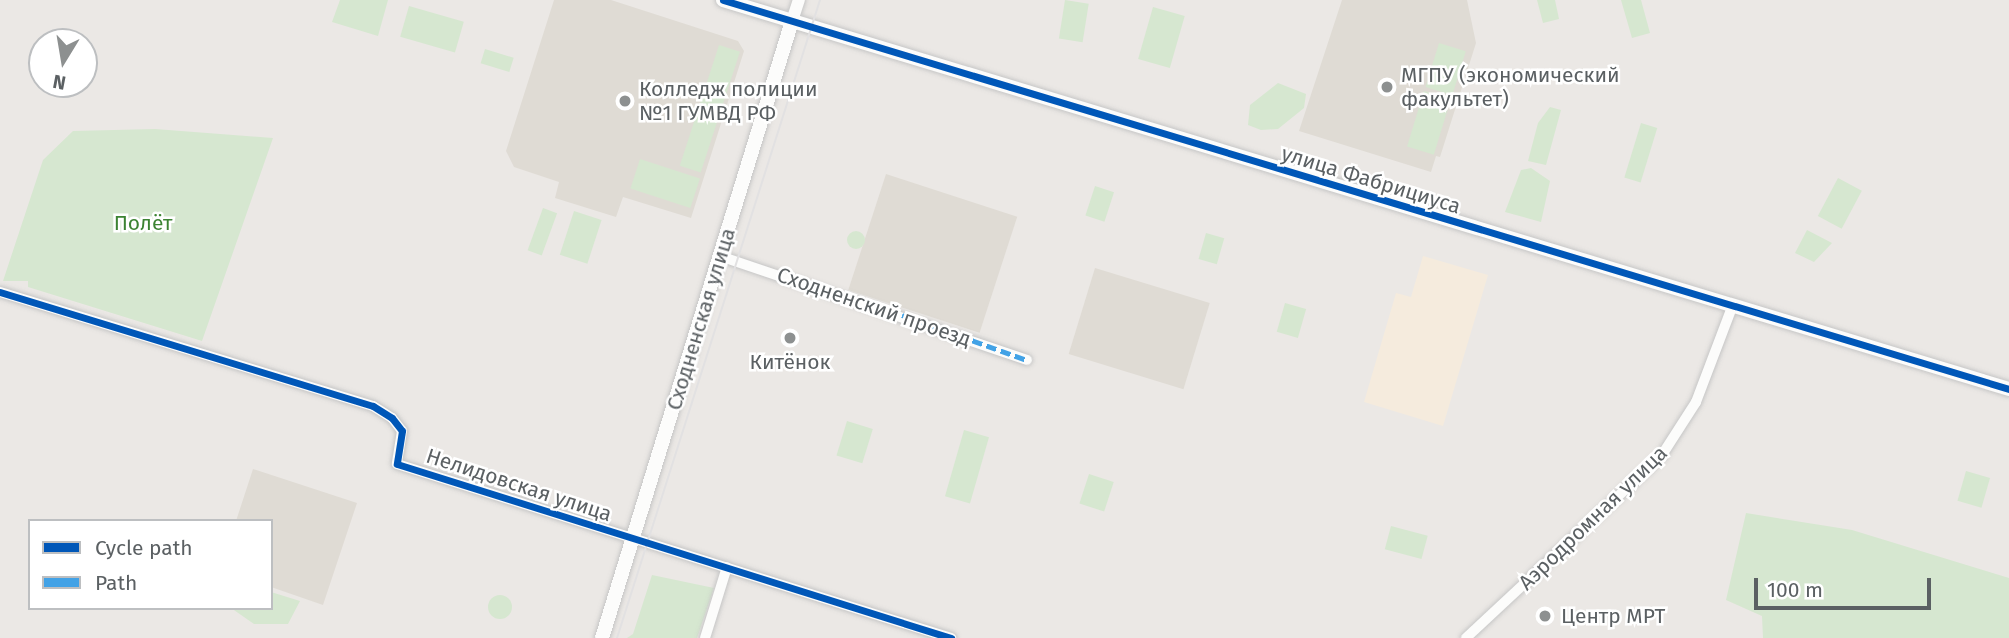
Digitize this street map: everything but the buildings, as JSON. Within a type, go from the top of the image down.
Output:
[{"type":"main road","name":"улица Фабрициуса","points":[[723,0],[2009,389]]},
{"type":"main road","name":"Сходненская улица","points":[[602,638],[792,21]]},
{"type":"street","name":"Сходненская улица","points":[[792,21],[799,0]]},
{"type":"street","name":"Сходненский проезд","points":[[720,256],[1027,360]]},
{"type":"street","name":"Нелидовская улица","points":[[0,292],[373,406],[392,418],[402,431],[397,464],[951,638]]},
{"type":"street","name":"Аэродромная улица","points":[[1466,638],[1662,455],[1696,402],[1732,307]]},
{"type":"street","points":[[705,638],[727,567]]},
{"type":"shaded area","name":"Колледж полиции №1 ГУМВД РФ","points":[[554,0],[611,0],[738,41],[744,51],[691,218],[623,197],[616,217],[555,198],[559,182],[514,167],[506,151]]},
{"type":"shaded area","name":"МГПУ (экономический факультет)","points":[[1342,0],[1467,0],[1476,43],[1440,157],[1436,156],[1431,172],[1299,131]]},
{"type":"shaded area","points":[[886,174],[1017,217],[980,333],[848,290]]},
{"type":"shaded area","points":[[1423,256],[1488,275],[1443,426],[1364,402],[1396,293],[1411,297]]},
{"type":"shaded area","points":[[1095,268],[1210,303],[1183,389],[1069,354]]},
{"type":"shaded area","points":[[253,469],[357,503],[323,605],[273,588],[273,519],[237,519]]},
{"type":"green space","points":[[340,0],[388,0],[378,36],[332,22]]},
{"type":"green space","points":[[1065,0],[1089,4],[1083,42],[1059,39]]},
{"type":"green space","points":[[1537,0],[1555,0],[1559,19],[1543,23]]},
{"type":"green space","points":[[1621,0],[1641,0],[1650,33],[1632,38]]},
{"type":"green space","points":[[409,6],[464,22],[455,52],[400,37]]},
{"type":"green space","points":[[1153,7],[1185,16],[1170,68],[1138,59]]},
{"type":"green space","points":[[1439,43],[1466,51],[1452,95],[1426,87]]},
{"type":"green space","points":[[719,45],[740,52],[701,173],[680,166]]},
{"type":"green space","points":[[485,49],[514,58],[509,72],[481,63]]},
{"type":"green space","points":[[1278,83],[1306,94],[1304,108],[1278,129],[1261,130],[1248,125],[1250,105]]},
{"type":"green space","points":[[1424,91],[1451,99],[1434,155],[1407,146]]},
{"type":"green space","points":[[1550,107],[1561,110],[1546,165],[1528,161],[1538,123]]},
{"type":"green space","points":[[1641,123],[1657,128],[1641,182],[1624,178]]},
{"type":"green space","name":"Полёт","points":[[155,129],[273,138],[202,341],[28,287],[28,281],[3,281],[43,160],[73,131]]},
{"type":"green space","points":[[640,159],[700,178],[690,208],[630,188]]},
{"type":"green space","points":[[1531,168],[1550,181],[1541,222],[1505,212],[1521,170]]},
{"type":"green space","points":[[1838,178],[1862,191],[1842,229],[1818,216]]},
{"type":"green space","points":[[1095,186],[1114,192],[1104,222],[1085,215]]},
{"type":"green space","points":[[543,208],[557,213],[542,255],[528,250]]},
{"type":"green space","points":[[574,211],[602,220],[587,264],[560,255]]},
{"type":"green space","points":[[1807,230],[1832,243],[1814,262],[1795,253]]},
{"type":"green space","points":[[856,231],[862,234],[865,240],[862,246],[856,249],[850,246],[847,240],[850,234]]},
{"type":"green space","points":[[1206,233],[1224,238],[1217,264],[1199,259]]},
{"type":"green space","points":[[1285,303],[1306,309],[1298,338],[1277,332]]},
{"type":"green space","points":[[847,421],[873,429],[862,463],[836,455]]},
{"type":"green space","points":[[964,430],[989,437],[970,503],[945,496]]},
{"type":"green space","points":[[1966,471],[1990,478],[1981,508],[1957,501]]},
{"type":"green space","points":[[1089,474],[1114,482],[1104,512],[1079,503]]},
{"type":"green space","points":[[1746,513],[1852,530],[2009,578],[2009,638],[1763,638],[1762,616],[1726,600]]},
{"type":"green space","points":[[1391,526],[1428,536],[1421,559],[1385,549]]},
{"type":"green space","points":[[652,575],[714,588],[697,638],[627,638],[633,634]]},
{"type":"green space","points":[[273,593],[300,601],[288,624],[254,624],[234,610],[273,610]]},
{"type":"green space","points":[[500,595],[508,599],[512,607],[508,615],[500,619],[492,615],[488,607],[492,599]]},
{"type":"tram line","points":[[617,638],[820,0]]},
{"type":"marked path","points":[[902,315],[1027,360]]},
{"type":"cycle path","points":[[723,0],[2009,389]]},
{"type":"cycle path","points":[[0,292],[373,406],[392,418],[402,431],[397,464],[951,638]]},
{"type":"place","name":"МГПУ (экономический факультет)","points":[[1387,87]]},
{"type":"place","name":"Колледж полиции №1 ГУМВД РФ","points":[[625,101]]},
{"type":"place","name":"Китёнок","points":[[790,338]]},
{"type":"place","name":"Центр МРТ","points":[[1545,616]]}]
